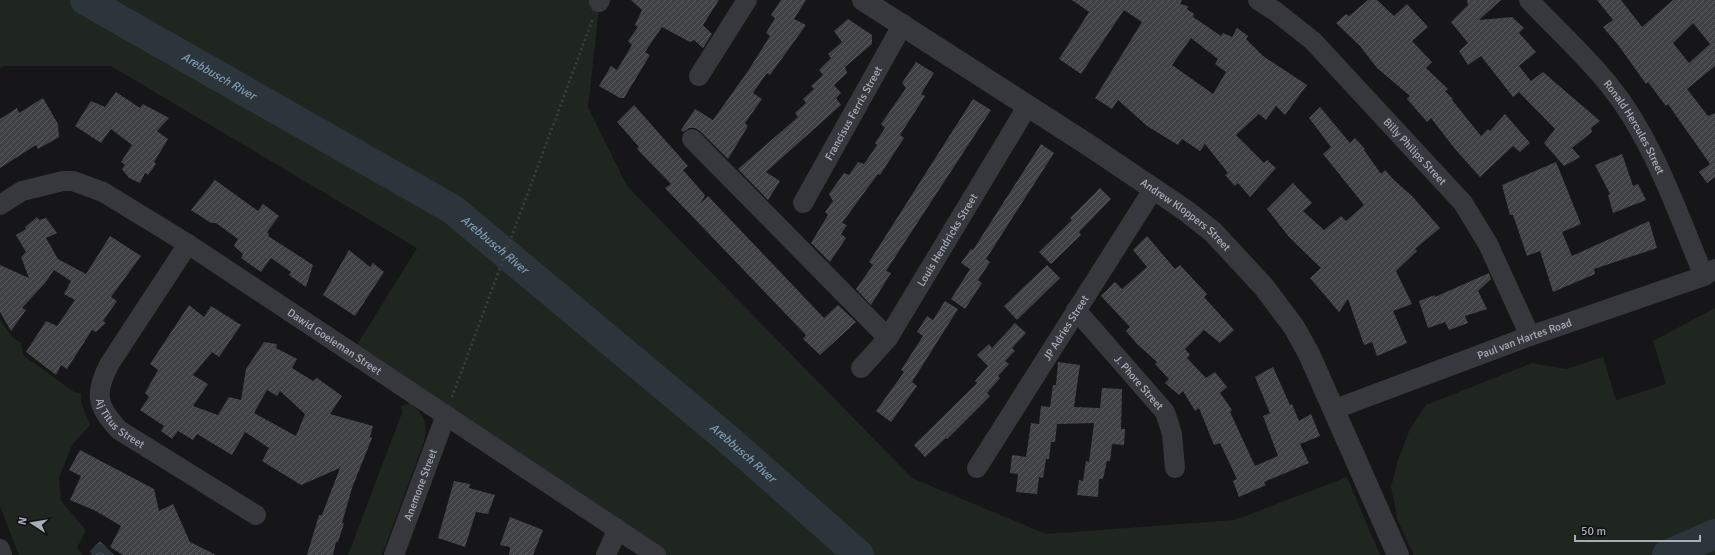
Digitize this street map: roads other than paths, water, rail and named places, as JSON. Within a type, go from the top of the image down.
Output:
[{"type":"street","points":[[699,76],[747,0]]},
{"type":"street","name":"Andrew Kloppers Street","points":[[863,0],[903,24],[1027,107],[1154,188],[1213,232],[1264,287],[1294,327],[1309,354],[1335,409],[1394,546]]},
{"type":"street","name":"Billy Philips Street","points":[[1258,0],[1275,11],[1313,42],[1463,203],[1488,244],[1530,336]]},
{"type":"street","name":"Ronald Hercules Street","points":[[1529,0],[1610,87],[1633,122],[1653,158],[1710,273]]},
{"type":"street","name":"Francisus Ferris Street","points":[[803,203],[903,24]]},
{"type":"street","name":"Louis Hendricks Street","points":[[862,368],[888,338],[1027,107]]},
{"type":"street","points":[[692,139],[888,338]]},
{"type":"street","name":"Dawid Goeieman Street","points":[[0,205],[28,189],[63,181],[73,181],[102,192],[188,244],[656,555]]},
{"type":"street","name":"JP Adries Street","points":[[977,468],[1154,188]]},
{"type":"street","name":"Aj Titus Street","points":[[188,244],[110,363],[101,380],[99,391],[100,405],[108,418],[119,430],[256,515]]},
{"type":"street","name":"Paul van Hartes Road","points":[[1335,409],[1530,336],[1710,273]]},
{"type":"street","name":"J. Phore Street","points":[[1076,310],[1165,412],[1172,434],[1175,468]]},
{"type":"street","name":"Anemone Street","points":[[394,555],[446,415]]},
{"type":"street","points":[[606,555],[618,529]]},
{"type":"street","points":[[0,549],[2,555]]},
{"type":"water","points":[[100,541],[114,555],[92,555],[90,551]]},
{"type":"waterway","name":"Arebbusch River","points":[[85,0],[452,209],[730,441],[859,555]]},
{"type":"waterway","name":"Arebbusch River","points":[[1667,555],[1715,534]]}]
